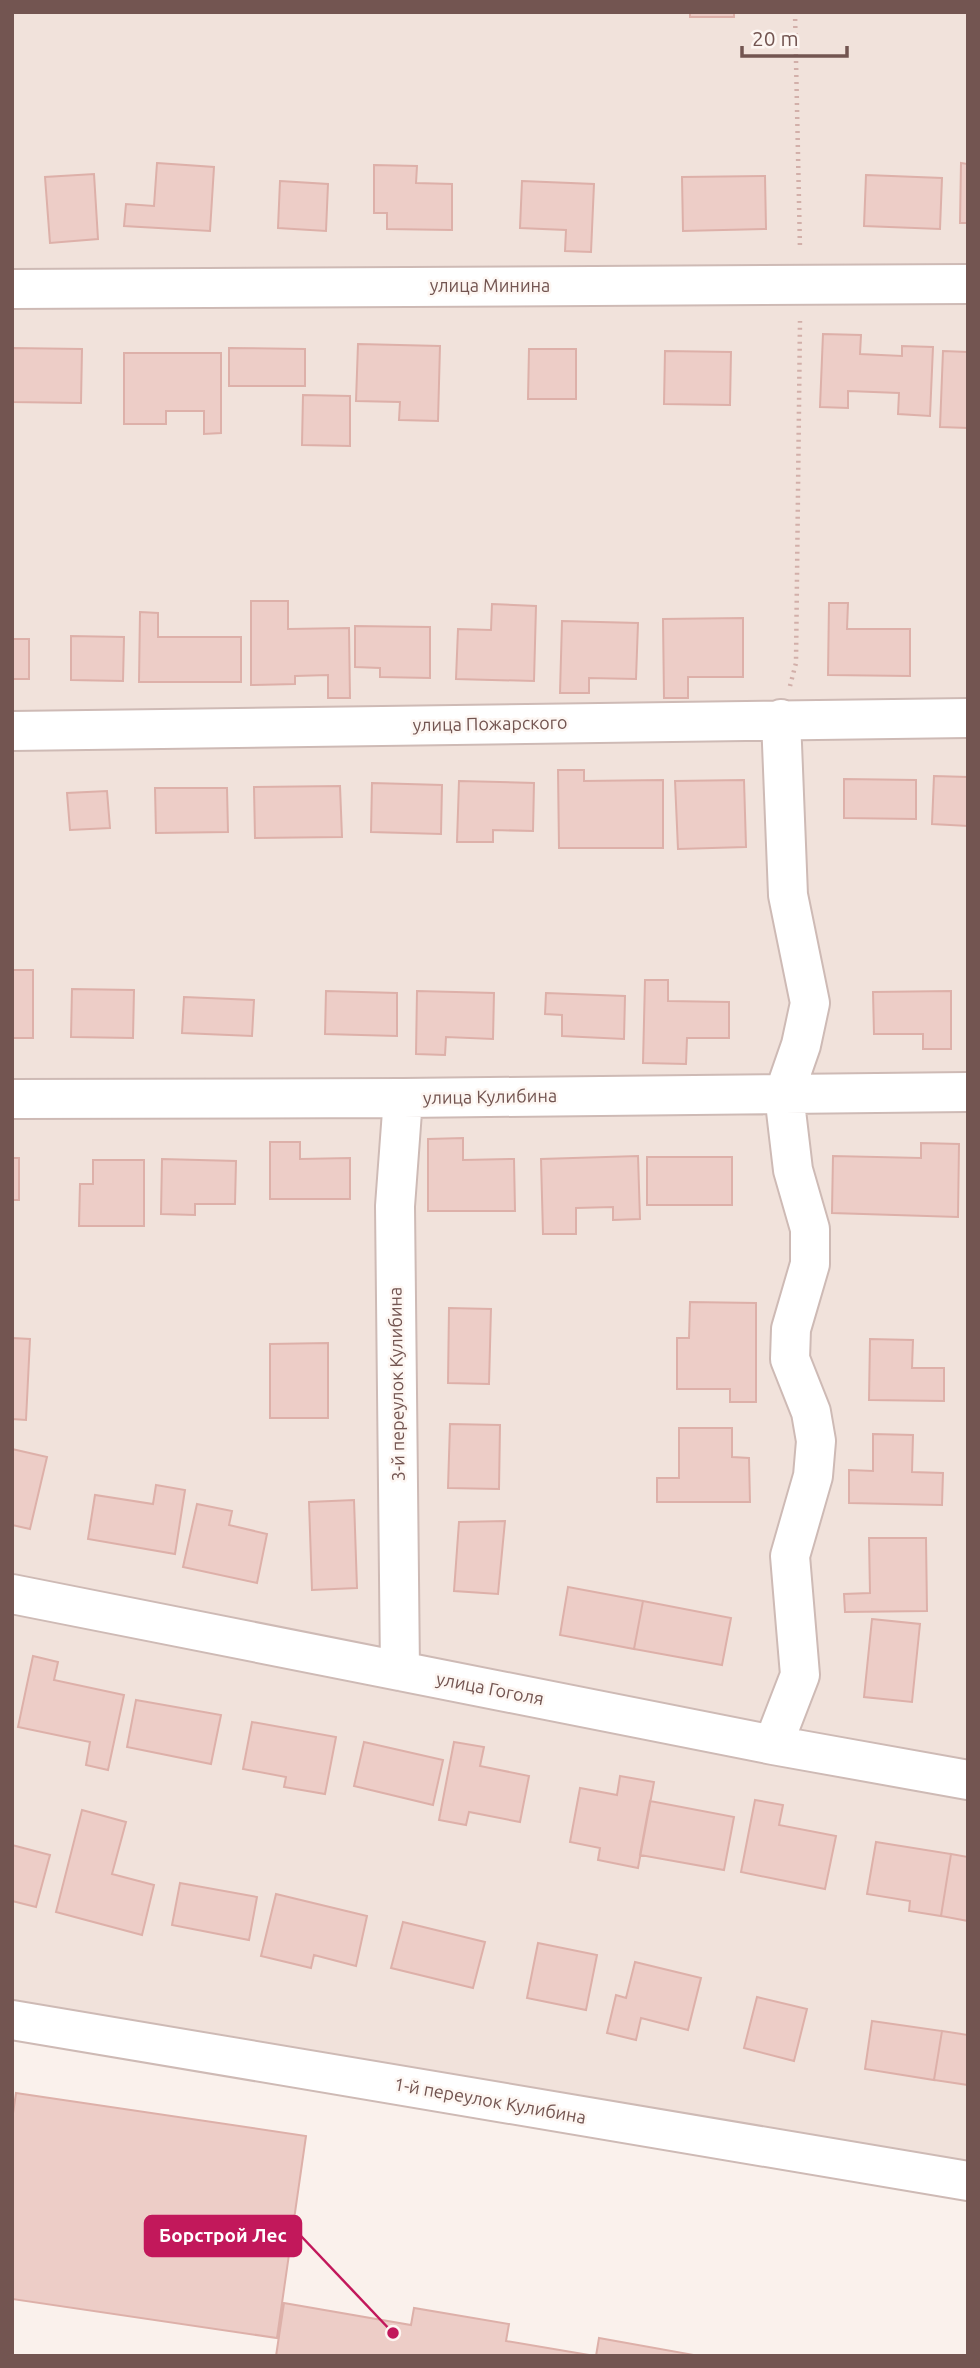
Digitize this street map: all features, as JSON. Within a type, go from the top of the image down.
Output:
[{"type":"street","name":"улица Минина","points":[[12,289],[968,284]]},
{"type":"street","name":"улица Пожарского","points":[[12,731],[968,718]]},
{"type":"street","points":[[773,1745],[800,1675],[790,1556],[813,1476],[816,1441],[811,1412],[790,1359],[791,1329],[810,1264],[810,1229],[793,1170],[783,1094],[801,1045],[810,1003],[788,895],[781,719]]},
{"type":"street","name":"улица Кулибина","points":[[12,1098],[403,1098],[968,1092]]},
{"type":"street","name":"3-й переулок Кулибина","points":[[400,1671],[395,1206],[403,1098]]},
{"type":"street","name":"улица Гоголя","points":[[12,1594],[773,1745],[968,1780]]},
{"type":"street","name":"1-й переулок Кулибина","points":[[12,2020],[968,2181]]},
{"type":"path","points":[[781,719],[796,663],[801,285],[795,12]]},
{"type":"shaded area","points":[[12,12],[968,12],[968,2181],[12,2020]]},
{"type":"building","points":[[690,12],[734,12],[734,17],[690,17]]},
{"type":"building","points":[[157,163],[214,167],[210,231],[124,226],[126,204],[154,206]]},
{"type":"building","points":[[961,163],[968,164],[968,223],[960,223]]},
{"type":"building","points":[[374,165],[417,166],[416,183],[452,184],[452,230],[387,229],[387,213],[374,213]]},
{"type":"building","points":[[94,174],[98,239],[50,243],[45,177]]},
{"type":"building","points":[[866,175],[942,178],[940,229],[864,226]]},
{"type":"building","points":[[765,176],[766,229],[683,231],[682,177]]},
{"type":"building","points":[[280,181],[328,184],[326,231],[278,228]]},
{"type":"building","points":[[522,181],[594,184],[591,252],[565,251],[566,230],[520,228]]},
{"type":"building","points":[[823,334],[861,335],[860,354],[902,356],[902,346],[933,347],[930,416],[898,414],[899,393],[848,391],[848,408],[820,407]]},
{"type":"building","points":[[358,344],[440,346],[438,421],[399,420],[400,402],[356,401]]},
{"type":"building","points":[[12,348],[82,349],[81,403],[12,402]]},
{"type":"building","points":[[229,348],[305,349],[305,386],[229,386]]},
{"type":"building","points":[[529,349],[576,349],[576,399],[528,399]]},
{"type":"building","points":[[665,351],[731,352],[730,405],[664,404]]},
{"type":"building","points":[[943,351],[968,352],[968,428],[940,427]]},
{"type":"building","points":[[124,353],[221,353],[221,433],[204,434],[204,411],[166,411],[166,424],[124,424]]},
{"type":"building","points":[[303,395],[350,396],[350,446],[302,445]]},
{"type":"building","points":[[251,601],[288,601],[288,629],[349,628],[350,698],[328,698],[328,675],[295,676],[295,684],[251,685]]},
{"type":"building","points":[[829,603],[848,603],[847,629],[910,629],[910,676],[828,675]]},
{"type":"building","points":[[492,604],[536,606],[534,681],[456,679],[458,629],[491,630]]},
{"type":"building","points":[[140,612],[158,613],[158,637],[241,637],[241,682],[139,682]]},
{"type":"building","points":[[743,618],[743,677],[688,677],[688,698],[664,698],[663,619]]},
{"type":"building","points":[[562,621],[638,623],[636,679],[589,678],[589,693],[560,693]]},
{"type":"building","points":[[355,626],[430,627],[430,678],[380,677],[380,668],[355,667]]},
{"type":"building","points":[[71,636],[124,637],[123,681],[71,680]]},
{"type":"building","points":[[12,639],[29,639],[29,679],[12,679]]},
{"type":"building","points":[[558,770],[584,770],[584,781],[663,780],[663,848],[559,848]]},
{"type":"building","points":[[934,776],[968,777],[968,826],[932,824]]},
{"type":"building","points":[[844,779],[916,780],[916,819],[844,818]]},
{"type":"building","points":[[744,780],[746,847],[678,849],[675,781]]},
{"type":"building","points":[[459,781],[534,783],[533,831],[493,830],[493,842],[457,842]]},
{"type":"building","points":[[372,783],[442,785],[441,834],[371,832]]},
{"type":"building","points":[[340,786],[342,837],[255,838],[254,787]]},
{"type":"building","points":[[155,788],[227,788],[228,832],[156,833]]},
{"type":"building","points":[[107,791],[110,828],[70,830],[67,793]]},
{"type":"building","points":[[12,970],[33,970],[33,1038],[12,1038]]},
{"type":"building","points":[[645,980],[668,980],[668,1001],[729,1002],[729,1038],[687,1038],[686,1064],[643,1063]]},
{"type":"building","points":[[72,989],[134,990],[133,1038],[71,1037]]},
{"type":"building","points":[[326,991],[397,993],[397,1036],[325,1034]]},
{"type":"building","points":[[417,991],[494,993],[493,1039],[446,1037],[445,1055],[416,1054]]},
{"type":"building","points":[[951,991],[951,1049],[923,1049],[923,1034],[874,1034],[873,992]]},
{"type":"building","points":[[546,993],[625,996],[624,1039],[562,1036],[562,1015],[545,1014]]},
{"type":"building","points":[[184,997],[254,1000],[252,1036],[182,1033]]},
{"type":"building","points":[[463,1138],[463,1160],[514,1159],[515,1211],[428,1211],[428,1139]]},
{"type":"building","points":[[270,1142],[300,1142],[300,1159],[350,1158],[350,1199],[270,1199]]},
{"type":"building","points":[[921,1143],[959,1144],[958,1217],[832,1213],[833,1156],[921,1158]]},
{"type":"building","points":[[638,1156],[640,1219],[613,1220],[613,1207],[576,1208],[576,1234],[543,1234],[541,1159]]},
{"type":"building","points":[[647,1157],[732,1157],[732,1205],[647,1205]]},
{"type":"building","points":[[12,1158],[19,1158],[19,1200],[12,1200]]},
{"type":"building","points":[[162,1159],[236,1161],[235,1204],[195,1204],[195,1215],[161,1214]]},
{"type":"building","points":[[93,1160],[144,1160],[144,1226],[79,1226],[80,1184],[93,1184]]},
{"type":"building","points":[[690,1302],[756,1303],[756,1402],[730,1402],[730,1389],[677,1389],[677,1338],[689,1338]]},
{"type":"building","points":[[449,1308],[491,1309],[489,1384],[448,1383]]},
{"type":"building","points":[[12,1338],[30,1339],[26,1420],[12,1419]]},
{"type":"building","points":[[870,1339],[913,1340],[912,1368],[944,1368],[944,1401],[869,1400]]},
{"type":"building","points":[[328,1343],[328,1418],[270,1418],[270,1344]]},
{"type":"building","points":[[450,1424],[500,1425],[499,1489],[448,1488]]},
{"type":"building","points":[[679,1428],[732,1428],[732,1457],[749,1458],[750,1502],[657,1502],[657,1478],[679,1478]]},
{"type":"building","points":[[873,1434],[913,1435],[912,1472],[943,1473],[942,1505],[849,1503],[849,1470],[873,1471]]},
{"type":"building","points":[[12,1449],[47,1457],[30,1529],[12,1525]]},
{"type":"building","points":[[156,1485],[185,1490],[175,1554],[88,1539],[95,1495],[153,1504]]},
{"type":"building","points":[[354,1500],[357,1588],[312,1590],[309,1502]]},
{"type":"building","points":[[197,1504],[232,1511],[229,1525],[267,1534],[257,1583],[183,1567]]},
{"type":"building","points":[[505,1521],[498,1594],[454,1591],[459,1522]]},
{"type":"building","points":[[869,1538],[926,1538],[927,1611],[845,1612],[844,1594],[870,1593]]},
{"type":"building","points":[[568,1587],[643,1601],[634,1649],[560,1635]]},
{"type":"building","points":[[643,1601],[731,1618],[722,1665],[634,1649]]},
{"type":"building","points":[[872,1619],[920,1624],[912,1702],[864,1697]]},
{"type":"building","points":[[33,1656],[58,1662],[54,1680],[124,1695],[108,1770],[86,1765],[90,1742],[18,1727]]},
{"type":"building","points":[[136,1700],[221,1715],[211,1764],[127,1747]]},
{"type":"building","points":[[252,1722],[336,1737],[325,1794],[284,1787],[286,1777],[243,1769]]},
{"type":"building","points":[[364,1742],[443,1760],[433,1805],[354,1786]]},
{"type":"building","points":[[454,1742],[484,1747],[480,1766],[529,1776],[520,1822],[469,1812],[466,1825],[439,1820]]},
{"type":"building","points":[[620,1776],[654,1782],[638,1868],[598,1860],[600,1848],[570,1842],[580,1788],[617,1795]]},
{"type":"building","points":[[755,1800],[783,1805],[779,1825],[836,1836],[825,1889],[741,1872]]},
{"type":"building","points":[[650,1801],[734,1817],[724,1870],[640,1855]]},
{"type":"building","points":[[82,1810],[126,1822],[112,1874],[154,1885],[142,1935],[56,1912]]},
{"type":"building","points":[[876,1842],[951,1854],[941,1916],[909,1911],[910,1901],[867,1894]]},
{"type":"building","points":[[12,1845],[50,1855],[36,1907],[12,1901]]},
{"type":"building","points":[[951,1854],[968,1857],[968,1921],[941,1916]]},
{"type":"building","points":[[180,1883],[257,1897],[249,1940],[172,1925]]},
{"type":"building","points":[[276,1894],[367,1916],[356,1966],[314,1955],[311,1968],[261,1956]]},
{"type":"building","points":[[403,1922],[485,1942],[473,1988],[391,1968]]},
{"type":"building","points":[[538,1943],[597,1955],[586,2010],[527,1998]]},
{"type":"building","points":[[635,1962],[701,1978],[688,2030],[641,2018],[636,2040],[607,2033],[616,1995],[626,1998]]},
{"type":"building","points":[[757,1997],[807,2009],[794,2061],[744,2048]]},
{"type":"building","points":[[872,2021],[942,2031],[934,2080],[865,2069]]},
{"type":"building","points":[[942,2031],[968,2035],[968,2085],[934,2080]]},
{"type":"building","points":[[16,2093],[306,2136],[277,2338],[12,2299],[12,2120]]},
{"type":"building","points":[[284,2303],[411,2325],[414,2308],[509,2324],[506,2341],[595,2356],[276,2356]]},
{"type":"building","points":[[599,2338],[694,2355],[694,2356],[596,2356]]},
{"type":"place","name":"Борстрой Лес","points":[[393,2333]]}]
